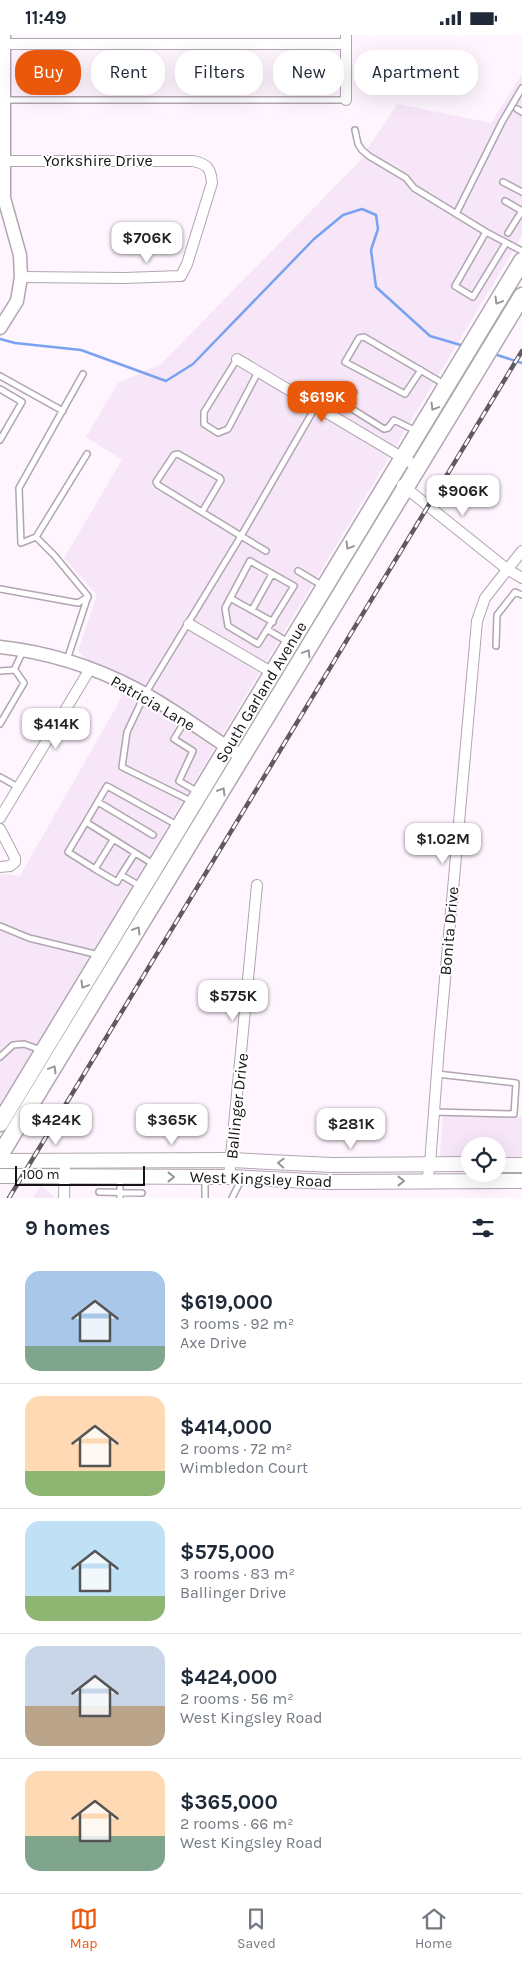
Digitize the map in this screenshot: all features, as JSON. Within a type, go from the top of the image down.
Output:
[{"type":"main road","name":"South Garland Avenue","points":[[1,1118],[44,1051],[522,261]]},
{"type":"main road","name":"South Garland Avenue","points":[[0,1155],[522,296]]},
{"type":"main road","name":"West Kingsley Road","points":[[0,1161],[231,1160],[332,1165],[461,1164]]},
{"type":"main road","points":[[506,1165],[522,1165]]},
{"type":"main road","name":"West Kingsley Road","points":[[0,1176],[236,1177],[330,1182],[522,1181]]},
{"type":"street","points":[[0,328],[17,301],[21,277],[20,255],[4,198],[2,41],[61,39],[346,40],[346,100]]},
{"type":"street","name":"Yorkshire Drive","points":[[4,161],[193,161],[204,163],[211,171],[212,183],[187,264],[181,275],[124,278],[21,277]]},
{"type":"street","points":[[237,359],[418,467]]},
{"type":"street","points":[[391,477],[507,569],[522,578]]},
{"type":"street","name":"Bonita Drive","points":[[427,1181],[477,621],[485,598],[522,551]]},
{"type":"street","points":[[189,624],[272,673]]},
{"type":"street","name":"Patricia Lane","points":[[0,647],[67,660],[116,679],[145,694],[243,757]]},
{"type":"street","points":[[0,818],[90,669]]},
{"type":"street","points":[[0,829],[15,858],[15,862],[10,866],[0,867]]},
{"type":"street","name":"Ballinger Drive","points":[[236,1177],[231,1160],[257,885]]},
{"type":"street","points":[[64,1198],[65,1161]]},
{"type":"lane","points":[[456,214],[502,122],[522,88]]},
{"type":"lane","points":[[4,100],[346,100]]},
{"type":"lane","points":[[355,129],[358,144],[369,156],[406,178],[414,188],[486,232],[522,251]]},
{"type":"lane","points":[[503,181],[522,192]]},
{"type":"lane","points":[[505,201],[522,212],[508,233]]},
{"type":"lane","points":[[486,232],[455,285],[473,297],[506,243]]},
{"type":"lane","points":[[421,370],[407,393],[404,394],[345,362],[359,338],[364,337],[447,385]]},
{"type":"lane","points":[[237,359],[204,412],[204,424],[218,433],[228,429],[259,371]]},
{"type":"lane","points":[[83,374],[19,488],[21,543],[36,537],[87,454]]},
{"type":"lane","points":[[0,376],[62,411]]},
{"type":"lane","points":[[0,389],[22,402],[0,439]]},
{"type":"lane","points":[[354,392],[348,407],[384,429],[388,428],[394,420],[418,433]]},
{"type":"lane","points":[[197,798],[122,767],[127,732],[145,694],[189,624],[200,602],[241,536],[316,405]]},
{"type":"lane","points":[[202,512],[221,480],[178,454],[174,455],[156,482],[158,485],[241,536],[266,551]]},
{"type":"lane","points":[[36,537],[54,555],[88,596]]},
{"type":"lane","points":[[250,561],[272,574],[294,586],[258,644],[228,626],[225,608],[250,561]]},
{"type":"lane","points":[[298,571],[324,587]]},
{"type":"lane","points":[[252,610],[272,574]]},
{"type":"lane","points":[[0,589],[78,603],[88,596]]},
{"type":"lane","points":[[496,646],[497,615],[515,593],[522,595]]},
{"type":"lane","points":[[67,660],[88,596]]},
{"type":"lane","points":[[230,598],[273,622]]},
{"type":"lane","points":[[268,630],[291,643]]},
{"type":"lane","points":[[14,669],[23,651]]},
{"type":"lane","points":[[0,671],[14,669]]},
{"type":"lane","points":[[0,724],[23,687],[24,683],[14,669]]},
{"type":"lane","points":[[185,720],[174,739],[193,751],[179,781],[197,798]]},
{"type":"lane","points":[[0,777],[19,787]]},
{"type":"lane","points":[[134,853],[117,882],[68,852],[107,786],[179,827]]},
{"type":"lane","points":[[98,801],[153,835]]},
{"type":"lane","points":[[86,822],[156,866]]},
{"type":"lane","points":[[95,869],[113,840]]},
{"type":"lane","points":[[122,875],[143,888]]},
{"type":"lane","points":[[0,926],[29,938],[101,956]]},
{"type":"lane","points":[[0,1057],[13,1045],[24,1044],[44,1051]]},
{"type":"lane","points":[[434,1112],[514,1114],[516,1083],[436,1074]]},
{"type":"lane","points":[[120,1176],[120,1195]]},
{"type":"lane","points":[[205,1177],[205,1198]]},
{"type":"lane","points":[[232,1198],[236,1177]]},
{"type":"lane","points":[[99,1192],[120,1195],[142,1193]]},
{"type":"shaded area","points":[[522,74],[522,236],[0,1105],[0,874],[20,876],[123,695],[78,651],[97,595],[64,558],[122,460],[86,437],[118,383],[161,364],[359,162],[397,104],[491,123]]},
{"type":"shaded area","points":[[443,1115],[522,1117],[522,1158],[506,1158],[506,1137],[461,1137],[461,1158],[443,1157],[440,1154]]},
{"type":"shaded area","points":[[41,1185],[55,1198],[33,1198]]},
{"type":"waterway","points":[[0,339],[15,343],[81,350],[166,381],[193,364],[314,239],[343,215],[362,209],[376,215],[378,229],[371,250],[376,287],[430,336],[464,346]]},
{"type":"waterway","points":[[494,354],[522,363]]},
{"type":"railway","points":[[9,1198],[522,351]]}]
